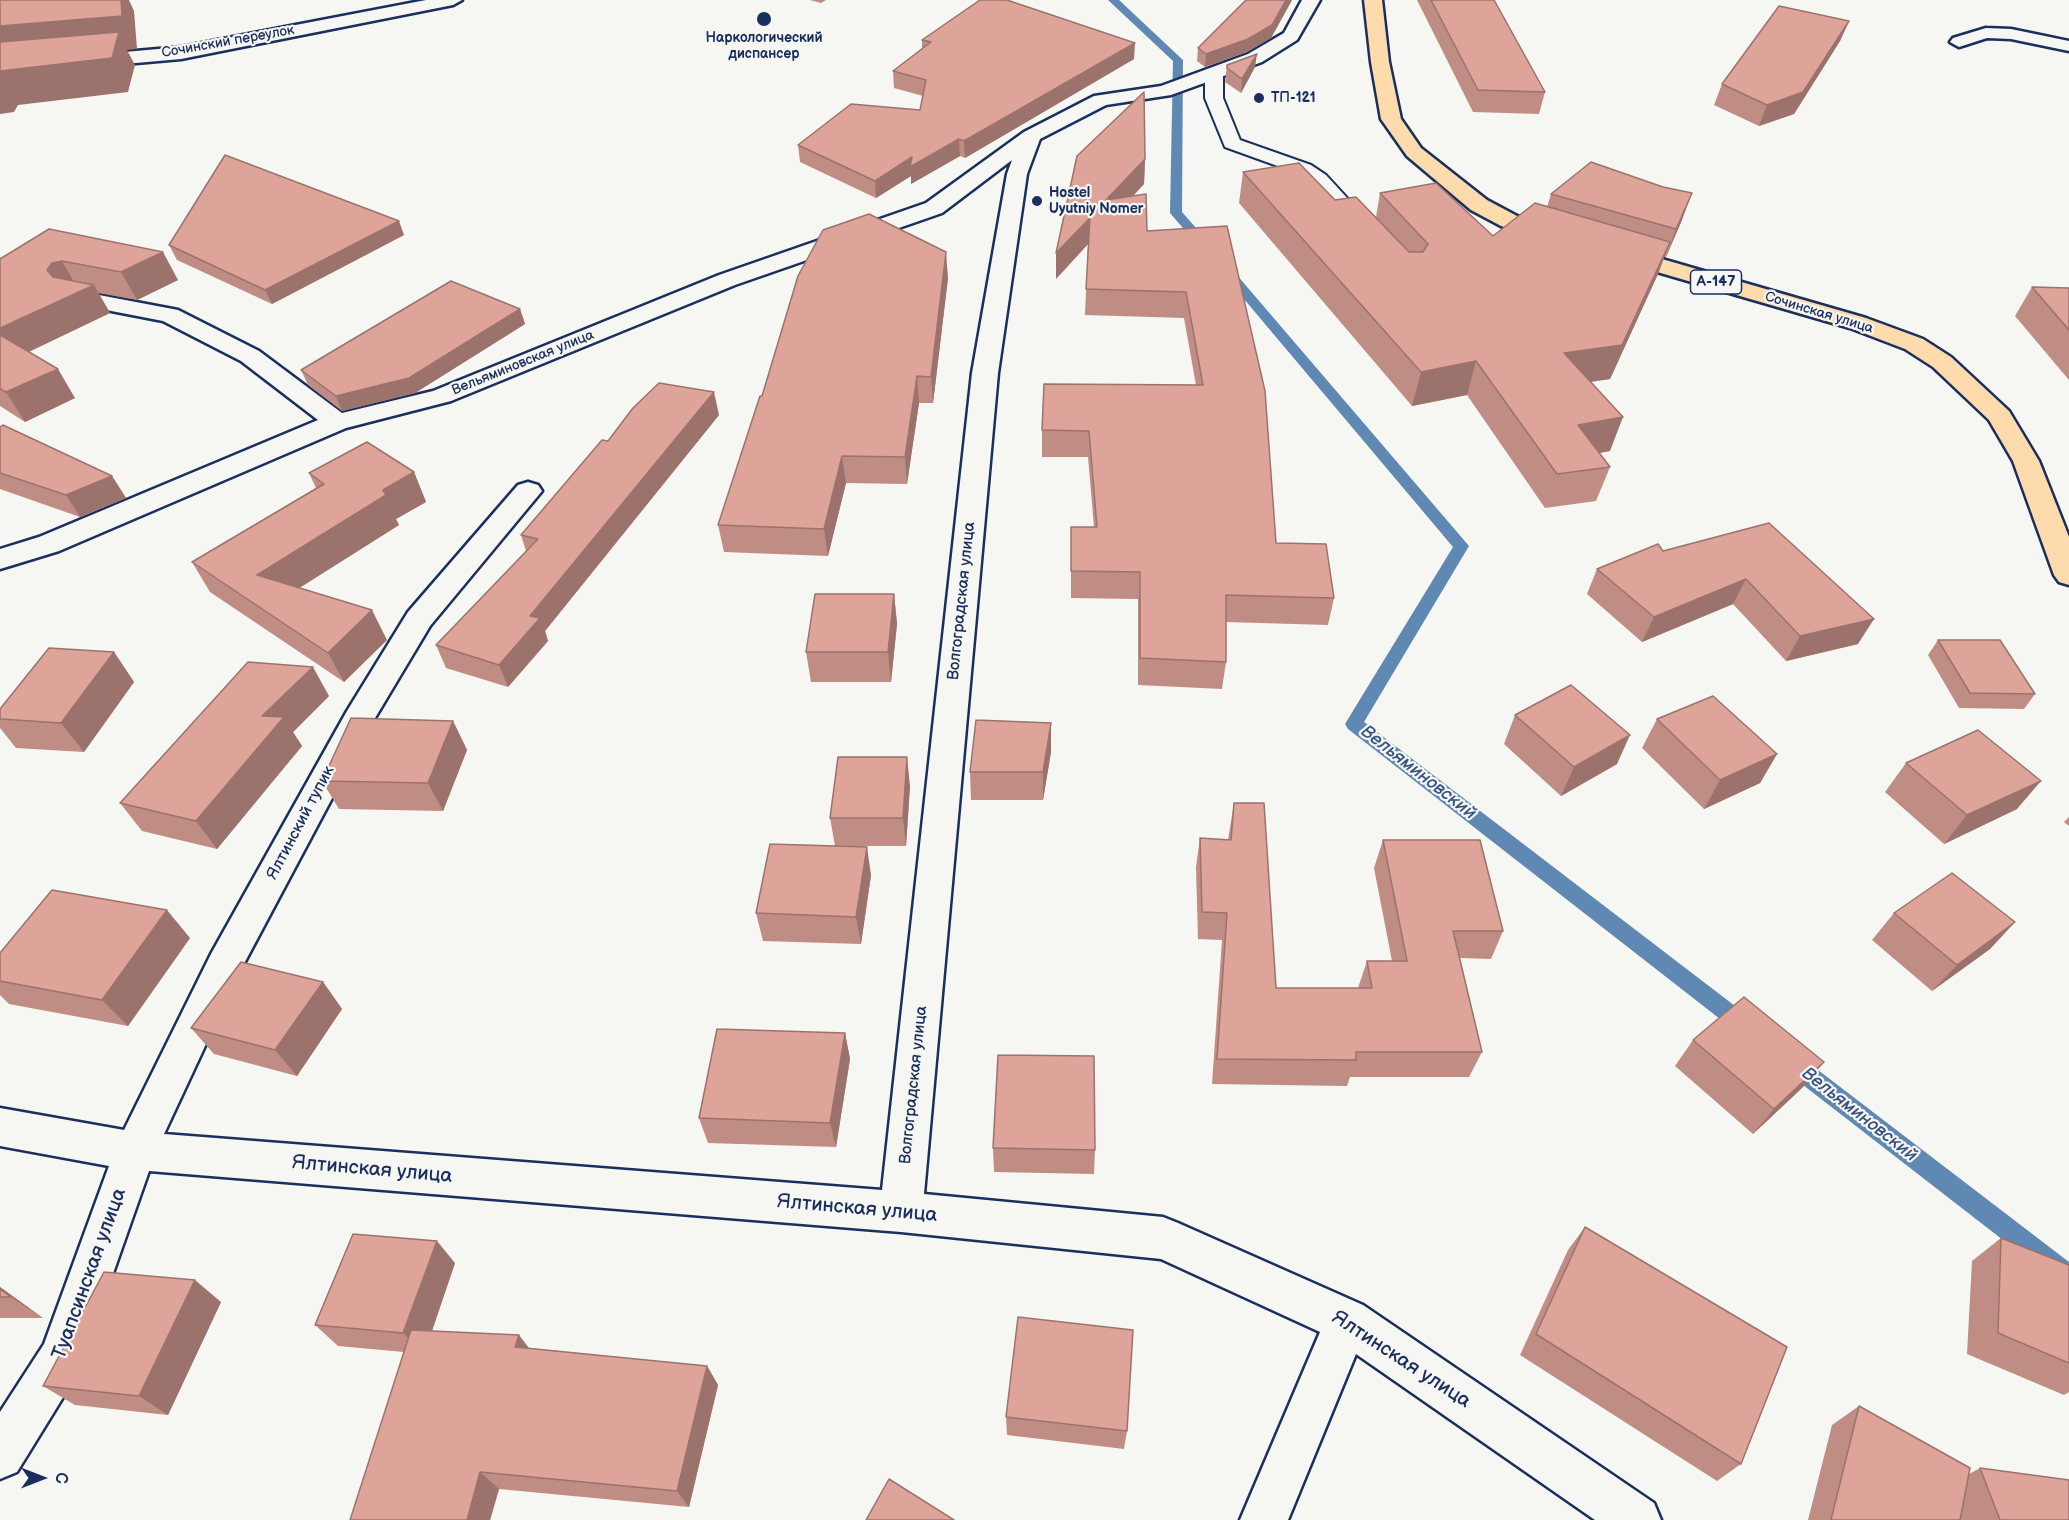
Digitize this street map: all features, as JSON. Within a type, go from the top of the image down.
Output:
[{"type":"highway","name":"Сочинская улица","points":[[1373,0],[1380,62],[1391,119],[1414,152],[1435,171],[1479,205],[1509,222],[1858,323],[1914,345],[1942,362],[2000,416],[2026,461],[2069,575]]},
{"type":"street","name":"Сочинский переулок","points":[[0,69],[181,53],[453,0]]},
{"type":"street","points":[[1031,136],[1101,100],[1164,91],[1255,58],[1291,36],[1311,0]]},
{"type":"street","points":[[1959,42],[1986,33],[2011,34],[2069,46]]},
{"type":"street","name":"Вельяминовская улица","points":[[0,559],[49,544],[337,422],[441,396],[727,280],[934,208],[1031,136]]},
{"type":"street","name":"Волгоградская улица","points":[[901,1212],[985,373],[1017,174],[1031,136]]},
{"type":"street","points":[[78,298],[170,315],[250,356],[337,422]]},
{"type":"street","name":"Ялтинский тупик","points":[[135,1151],[224,965],[358,718],[419,619],[528,491]]},
{"type":"street","name":"Ялтинская улица","points":[[0,1127],[135,1151],[901,1212],[1163,1238],[1347,1321],[1637,1520]]},
{"type":"street","name":"Туапсинская улица","points":[[0,1455],[62,1357],[135,1151]]},
{"type":"street","points":[[1264,1520],[1347,1321]]},
{"type":"lane","points":[[1208,74],[1214,98],[1232,143],[1304,169],[1319,178],[1379,244]]},
{"type":"building","points":[[0,0],[121,0],[122,16],[0,26]]},
{"type":"building","points":[[980,0],[1007,0],[1135,43],[964,141],[959,139],[910,167],[912,157],[875,181],[798,145],[851,104],[920,110],[926,80],[893,71],[931,42],[922,40]]},
{"type":"building","points":[[1246,0],[1286,0],[1272,25],[1248,39],[1206,54],[1198,48]]},
{"type":"building","points":[[1431,0],[1494,0],[1545,92],[1478,90]]},
{"type":"building","points":[[1779,6],[1849,21],[1803,92],[1767,105],[1722,84]]},
{"type":"building","points":[[119,32],[112,58],[0,71],[0,42]]},
{"type":"building","points":[[1257,54],[1242,79],[1227,68],[1227,65]]},
{"type":"building","points":[[1144,92],[1145,159],[1106,200],[1146,194],[1147,231],[1227,226],[1265,391],[1276,543],[1326,544],[1334,598],[1226,595],[1226,662],[1140,658],[1140,572],[1071,571],[1071,527],[1097,527],[1089,431],[1042,430],[1044,384],[1203,385],[1186,292],[1086,289],[1090,218],[1056,253],[1077,156]]},
{"type":"building","points":[[225,155],[399,221],[265,290],[169,245]]},
{"type":"building","points":[[1591,162],[1663,187],[1692,193],[1676,229],[1551,194]]},
{"type":"building","points":[[1299,163],[1335,200],[1356,197],[1409,252],[1423,252],[1428,244],[1380,193],[1436,183],[1493,236],[1535,203],[1670,242],[1622,345],[1564,353],[1623,417],[1578,425],[1610,467],[1557,474],[1476,361],[1421,372],[1243,172]]},
{"type":"building","points":[[869,214],[946,252],[931,377],[917,376],[905,457],[842,456],[824,529],[718,525],[760,396],[762,396],[798,276],[823,230]]},
{"type":"building","points":[[49,229],[163,252],[121,272],[62,261],[52,263],[47,270],[53,277],[94,285],[0,328],[0,259]]},
{"type":"building","points":[[451,281],[520,309],[409,378],[336,396],[301,370]]},
{"type":"building","points":[[2032,287],[2069,288],[2069,330]]},
{"type":"building","points":[[0,335],[58,369],[6,392],[0,389]]},
{"type":"building","points":[[659,383],[714,392],[530,616],[540,618],[499,665],[436,645],[538,539],[521,535],[602,440],[608,441],[633,408]]},
{"type":"building","points":[[3,425],[112,476],[66,495],[0,473],[0,427]]},
{"type":"building","points":[[367,442],[414,472],[383,490],[386,495],[257,575],[372,610],[328,653],[192,562],[324,484],[309,473]]},
{"type":"building","points":[[1769,523],[1874,619],[1800,636],[1746,579],[1654,617],[1597,569],[1658,544],[1663,551]]},
{"type":"building","points":[[815,594],[894,594],[888,652],[806,652]]},
{"type":"building","points":[[1938,640],[2000,640],[2035,694],[1970,693]]},
{"type":"building","points":[[49,648],[114,652],[61,723],[0,719],[0,709]]},
{"type":"building","points":[[248,662],[313,667],[262,716],[284,717],[196,821],[120,803]]},
{"type":"building","points":[[1571,685],[1630,735],[1574,767],[1515,715]]},
{"type":"building","points":[[1713,696],[1777,754],[1720,780],[1657,719]]},
{"type":"building","points":[[351,718],[453,721],[428,783],[322,781]]},
{"type":"building","points":[[976,720],[1051,723],[1043,772],[970,772]]},
{"type":"building","points":[[1978,730],[2041,781],[1967,815],[1906,763]]},
{"type":"building","points":[[838,757],[907,757],[903,818],[830,818]]},
{"type":"building","points":[[1234,803],[1264,803],[1276,988],[1372,988],[1367,961],[1407,961],[1383,840],[1480,840],[1503,931],[1453,931],[1482,1052],[1356,1052],[1356,1060],[1217,1059],[1227,913],[1202,912],[1200,838],[1231,840]]},
{"type":"building","points":[[770,844],[867,847],[856,917],[756,913]]},
{"type":"building","points":[[1952,873],[2015,922],[1957,965],[1894,913]]},
{"type":"building","points":[[52,890],[167,910],[102,1000],[0,981],[0,953]]},
{"type":"building","points":[[241,962],[323,982],[275,1050],[191,1028]]},
{"type":"building","points":[[1744,997],[1824,1062],[1774,1109],[1693,1040]]},
{"type":"building","points":[[717,1029],[845,1033],[830,1123],[699,1118]]},
{"type":"building","points":[[998,1055],[1094,1056],[1095,1150],[993,1148]]},
{"type":"building","points":[[1585,1227],[1787,1347],[1741,1464],[1536,1334]]},
{"type":"building","points":[[353,1234],[437,1241],[403,1333],[315,1325]]},
{"type":"building","points":[[2001,1238],[2069,1265],[2069,1363],[1998,1333]]},
{"type":"building","points":[[104,1272],[195,1280],[139,1396],[43,1386]]},
{"type":"building","points":[[0,1289],[11,1297],[0,1297]]},
{"type":"building","points":[[1018,1317],[1133,1330],[1127,1431],[1006,1417]]},
{"type":"building","points":[[411,1330],[519,1335],[515,1347],[707,1366],[677,1491],[480,1472],[467,1520],[350,1520]]},
{"type":"building","points":[[1859,1406],[1970,1468],[1960,1520],[1831,1520]]},
{"type":"building","points":[[1980,1468],[2069,1480],[2069,1520],[2000,1520]]},
{"type":"building","points":[[889,1479],[954,1520],[866,1520]]},
{"type":"waterway","name":"Вельяминовский","points":[[1113,0],[1178,60],[1176,213],[1206,247]]},
{"type":"waterway","name":"Вельяминовский","points":[[1226,270],[1461,546],[1354,724],[1745,1026]]},
{"type":"waterway","name":"Вельяминовский","points":[[1793,1064],[2069,1277]]},
{"type":"place","name":"Наркологический диспансер","points":[[764,19]]},
{"type":"place","name":"ТП-121","points":[[1259,98]]},
{"type":"place","name":"Hostel Uyutniy Nomer","points":[[1037,201]]}]
